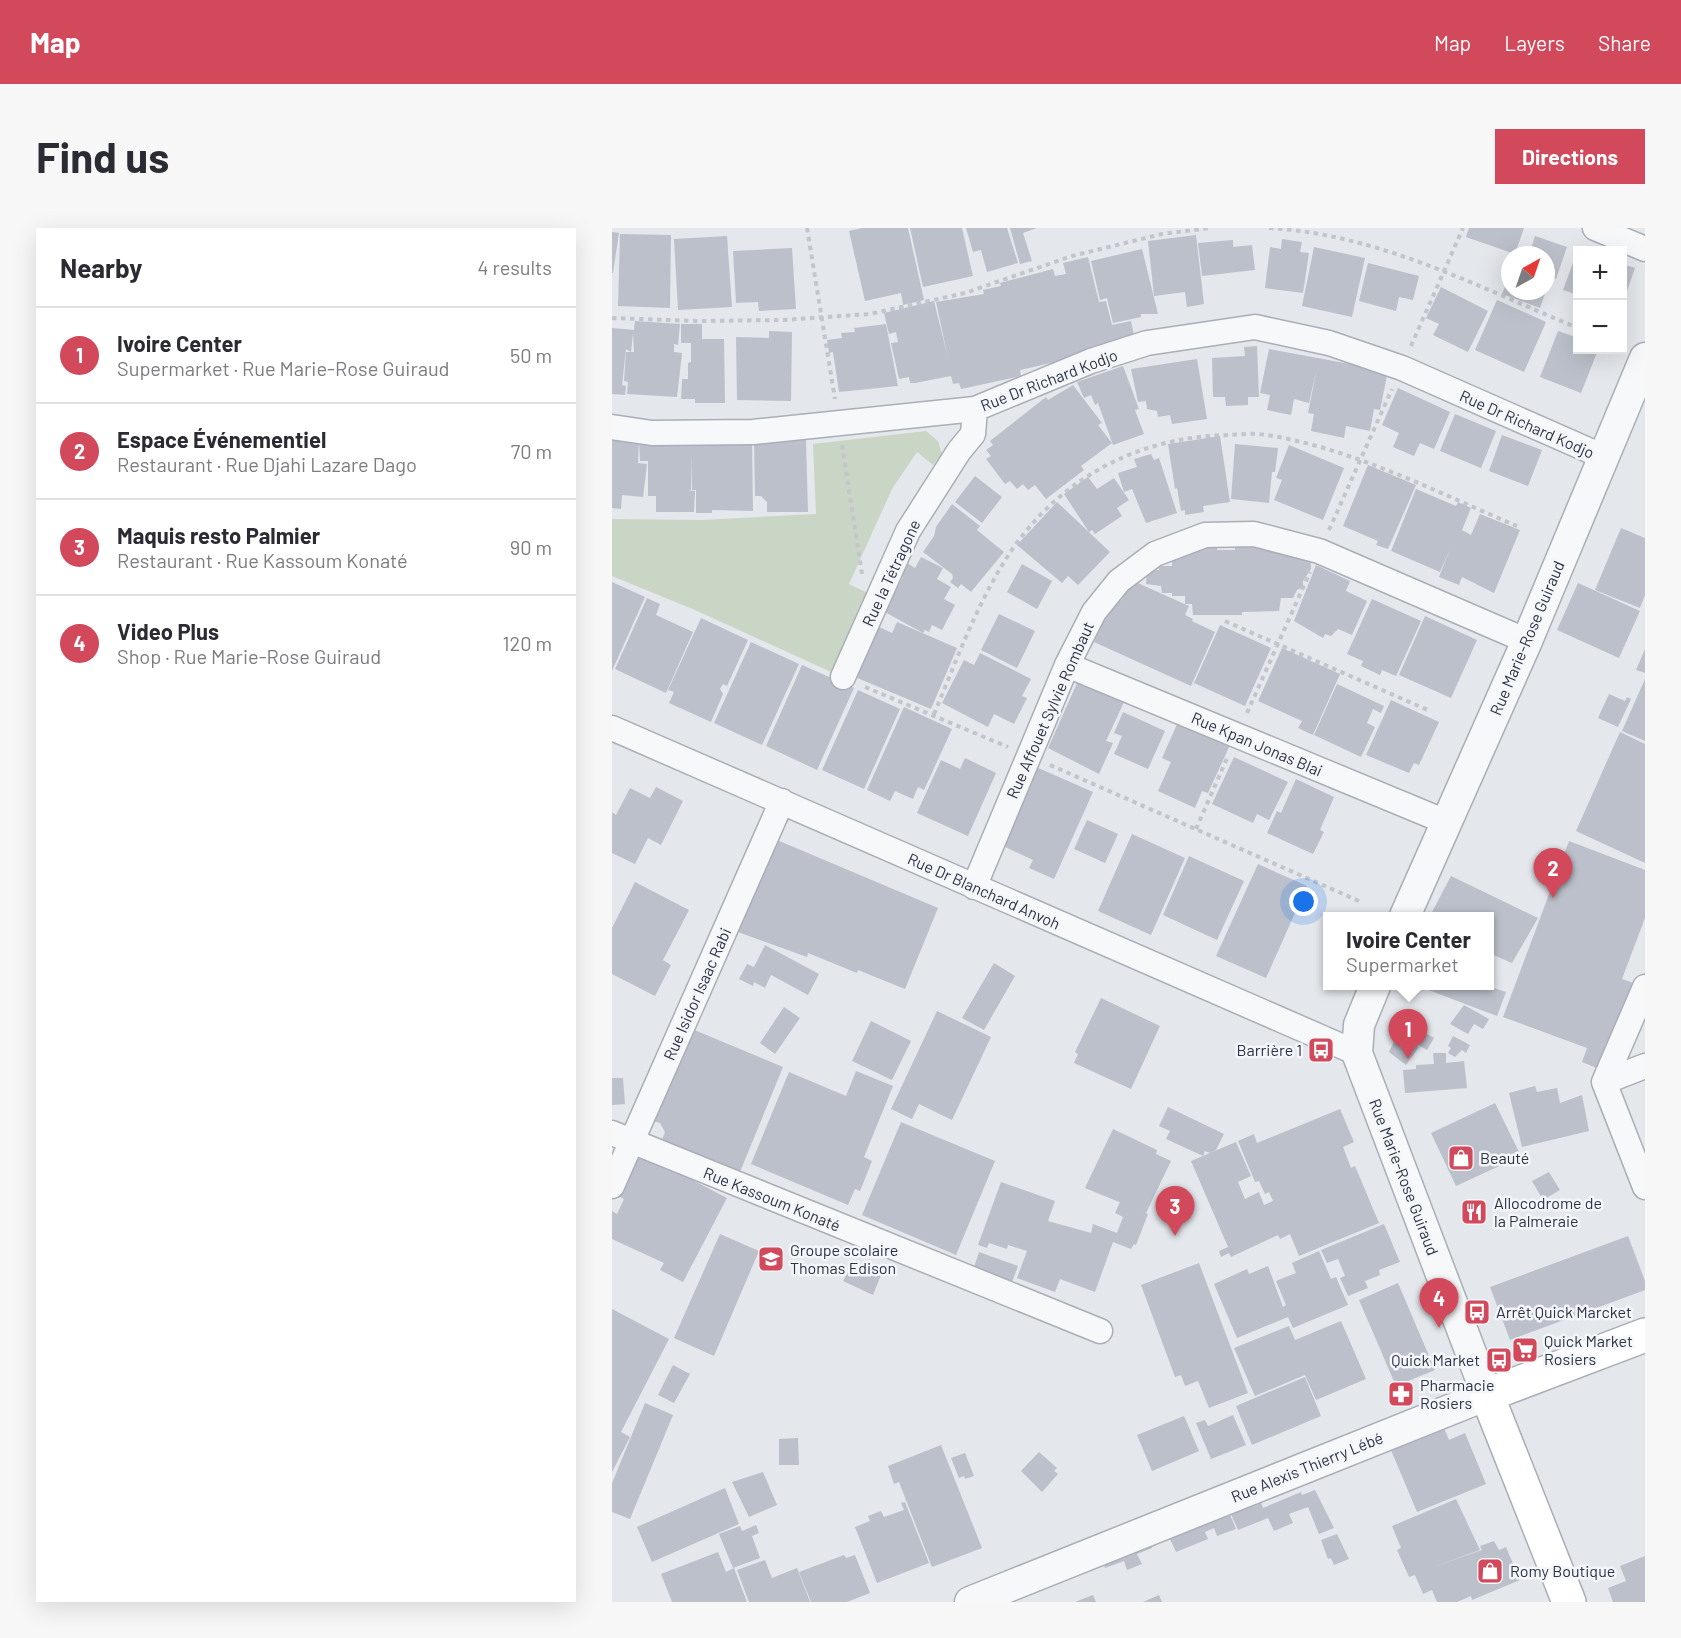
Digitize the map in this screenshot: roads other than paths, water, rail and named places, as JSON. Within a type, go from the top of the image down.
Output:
[{"type":"main road","name":"Rue Alexis Thierry Lébé","points":[[1487,1395],[1645,1335]]},
{"type":"main road","name":"Rue Marie-Rose Guiraud","points":[[1487,1395],[1569,1602]]},
{"type":"street","points":[[1595,228],[1645,249]]},
{"type":"street","name":"Rue Dr Richard Kodjo","points":[[612,427],[652,433],[753,432],[839,425],[975,409],[1091,361],[1147,343],[1255,327],[1329,343],[1402,368],[1604,458]]},
{"type":"street","name":"Rue Marie-Rose Guiraud","points":[[1407,912],[1641,377]]},
{"type":"street","name":"Rue la Tétragone","points":[[850,681],[908,531],[959,451],[973,434],[975,409]]},
{"type":"street","name":"Rue Affouet Sylvie Rombaut","points":[[974,887],[1067,665],[1094,612],[1119,581],[1155,554],[1205,535],[1254,534],[1320,551],[1527,641]]},
{"type":"street","name":"Rue Kpan Jonas Blai","points":[[1067,665],[1446,822]]},
{"type":"street","name":"Rue Dr Blanchard Anvoh","points":[[612,728],[1357,1053]]},
{"type":"street","name":"Rue Isidor Isaac Rabi","points":[[612,1186],[622,1138],[783,801]]},
{"type":"street","points":[[1645,987],[1604,1082],[1645,1187]]},
{"type":"street","name":"Rue Marie-Rose Guiraud","points":[[1374,990],[1359,1025],[1357,1053],[1487,1395]]},
{"type":"street","points":[[1604,1082],[1645,1066]]},
{"type":"street","name":"Rue Kassoum Konaté","points":[[622,1138],[1100,1331]]},
{"type":"street","name":"Rue Alexis Thierry Lébé","points":[[970,1602],[1487,1395]]},
{"type":"place","name":"Espace Événementiel","points":[[1553,898]]},
{"type":"place","name":"Barrière 1","points":[[1321,1050]]},
{"type":"place","name":"Ivoire Center","points":[[1408,1059]]},
{"type":"place","name":"Beauté","points":[[1461,1158]]},
{"type":"place","name":"Allocodrome de la Palmeraie","points":[[1474,1212]]},
{"type":"place","name":"Maquis resto Palmier","points":[[1175,1236]]},
{"type":"place","name":"Groupe scolaire Thomas Edison","points":[[771,1259]]},
{"type":"place","name":"Arrêt Quick Marcket","points":[[1477,1312]]},
{"type":"place","name":"Video Plus","points":[[1439,1328]]},
{"type":"place","name":"Quick Market Rosiers","points":[[1525,1350]]},
{"type":"place","name":"Quick Market","points":[[1499,1360]]},
{"type":"place","name":"Pharmacie Rosiers","points":[[1401,1394]]},
{"type":"place","name":"Romy Boutique","points":[[1490,1571]]}]
